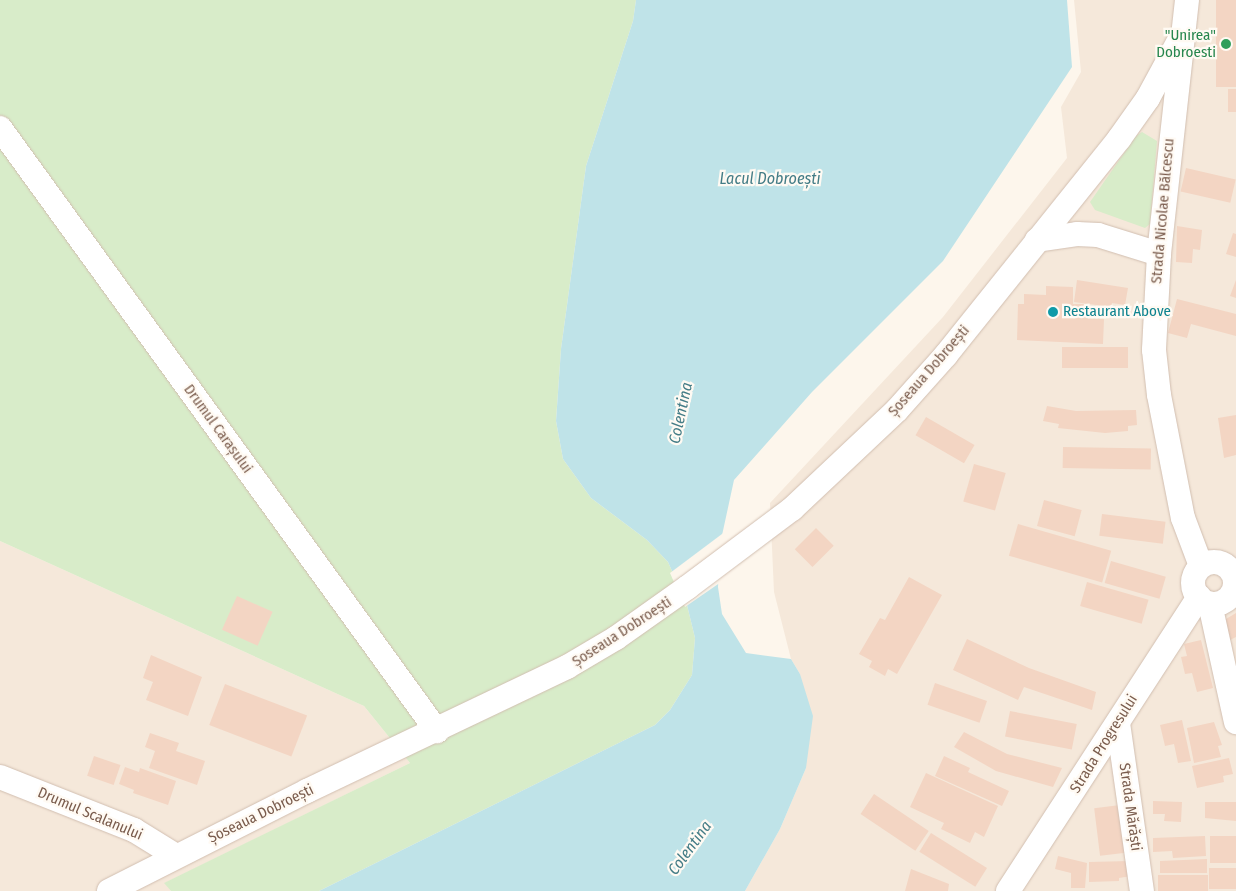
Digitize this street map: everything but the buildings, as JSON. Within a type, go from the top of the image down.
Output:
[{"type":"street","name":"Strada Nicolae Bălcescu","points":[[1187,0],[1159,254],[1154,326],[1156,375],[1183,518],[1201,566]]},
{"type":"street","name":"Șoseaua Dobroești","points":[[109,891],[137,885],[176,856],[307,791],[520,692],[616,638],[792,509],[897,410],[1037,240],[1143,105],[1182,35]]},
{"type":"street","name":"Drumul Carașului","points":[[0,128],[437,731]]},
{"type":"street","points":[[1037,240],[1077,234],[1098,235],[1159,254]]},
{"type":"street","points":[[1204,600],[1229,598],[1236,579],[1228,566],[1222,563],[1201,566],[1193,584],[1204,600],[1236,722]]},
{"type":"street","name":"Strada Progresului","points":[[1008,891],[1118,723],[1204,600]]},
{"type":"street","name":"Strada Mărăști","points":[[1118,723],[1142,891]]},
{"type":"street","name":"Drumul Scalanului","points":[[0,777],[134,830],[176,856]]},
{"type":"shaded area","points":[[1074,0],[1236,0],[1236,891],[745,891],[780,829],[806,768],[800,674],[791,659],[774,592],[770,503],[943,317],[1067,158],[1061,107],[1081,72]]},
{"type":"shaded area","points":[[0,541],[364,706],[410,763],[165,883],[171,891],[0,891]]},
{"type":"green space","points":[[0,0],[636,0],[633,21],[586,166],[561,349],[556,421],[563,459],[591,498],[647,540],[668,562],[687,605],[695,638],[692,675],[670,710],[655,725],[319,891],[171,891],[164,883],[410,763],[364,706],[0,541]]},
{"type":"green space","points":[[1142,132],[1157,141],[1150,224],[1145,228],[1095,210],[1090,202],[1136,136]]},
{"type":"water","name":"Lacul Dobroești","points":[[636,0],[1067,0],[1072,67],[943,261],[812,392],[734,480],[721,540],[718,587],[722,614],[746,653],[791,659],[800,674],[813,716],[806,768],[780,829],[745,891],[319,891],[655,725],[670,710],[692,675],[695,638],[687,605],[668,562],[647,540],[591,498],[563,459],[556,421],[561,349],[586,166],[633,21]]},
{"type":"pier","points":[[726,531],[721,582],[685,607],[670,573]]},
{"type":"place","name":"\"Unirea\" Dobroesti","points":[[1226,44]]},
{"type":"place","name":"Restaurant Above","points":[[1053,312]]},
{"type":"water label","name":"Colentina","points":[[681,413]]},
{"type":"water label","name":"Colentina","points":[[690,848]]}]
